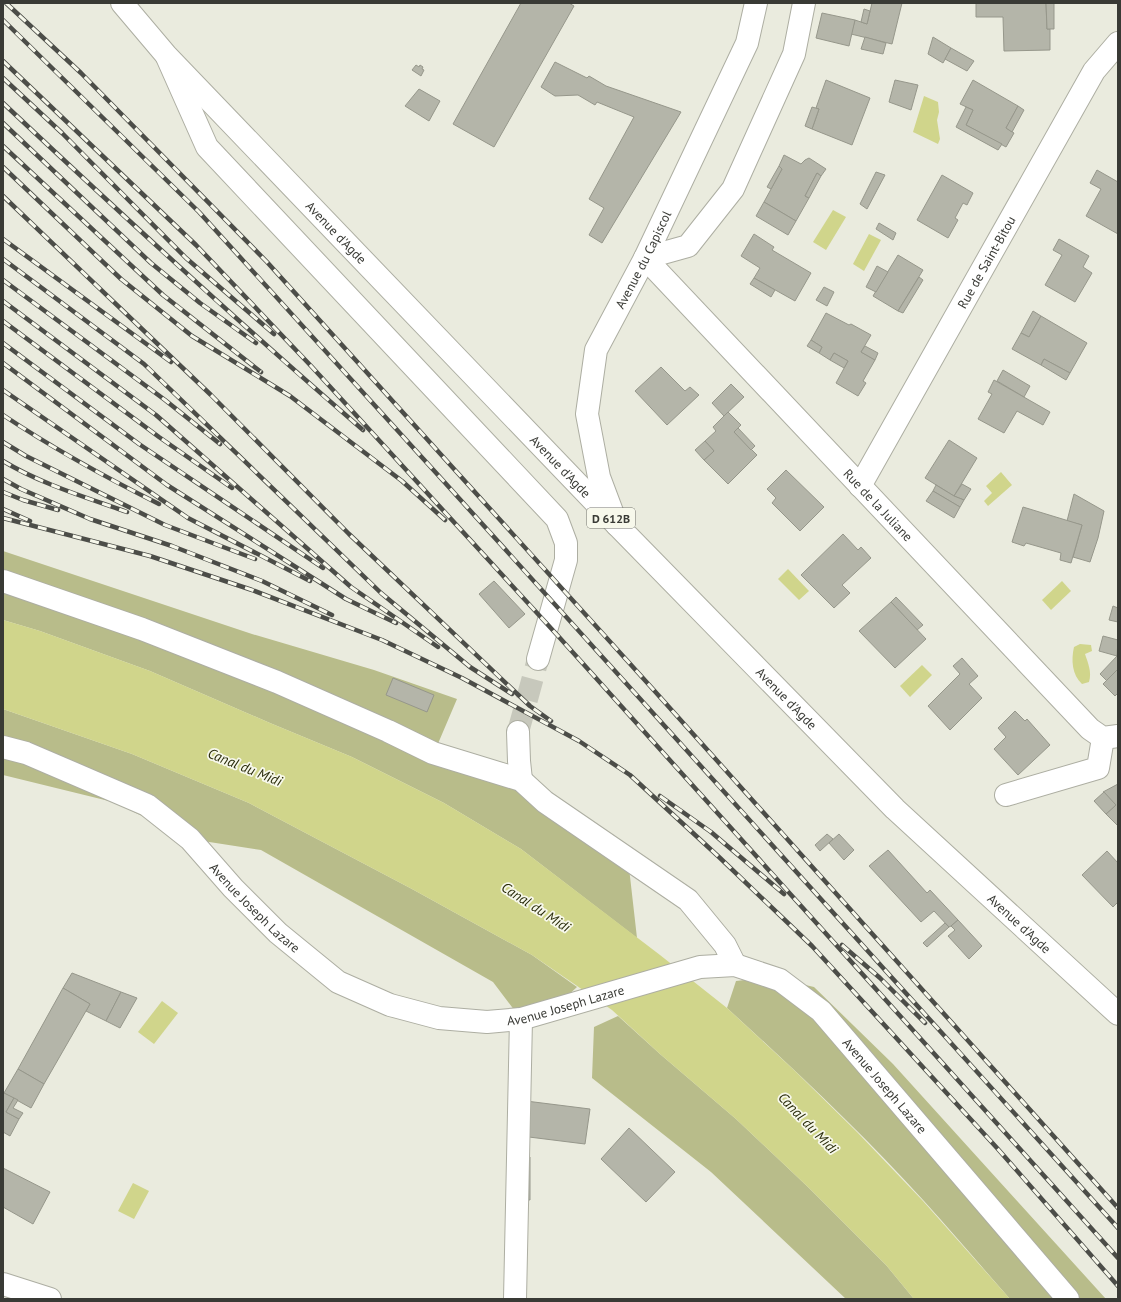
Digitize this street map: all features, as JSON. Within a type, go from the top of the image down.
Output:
[{"type":"street","name":"Avenue d'Agde","points":[[122,3],[166,55],[617,525],[894,809],[1118,1014]]},
{"type":"street","name":"Avenue du Capiscol","points":[[617,525],[598,477],[587,414],[596,350],[645,258],[748,43],[756,3]]},
{"type":"street","points":[[645,258],[688,246],[733,189],[794,54],[804,3]]},
{"type":"street","name":"Rue de Saint-Bitou","points":[[860,486],[1094,71],[1118,43]]},
{"type":"street","points":[[166,55],[207,146],[557,519],[566,543],[566,560],[538,659]]},
{"type":"street","name":"Rue de la Juliane","points":[[645,258],[1090,729],[1110,737]]},
{"type":"street","points":[[3,581],[142,629],[277,682],[434,753],[521,780],[545,802],[688,900],[725,945],[735,965]]},
{"type":"street","points":[[518,732],[521,780]]},
{"type":"street","points":[[1006,795],[1098,768],[1110,737]]},
{"type":"street","name":"Avenue Joseph Lazare","points":[[3,747],[26,753],[147,805],[190,839],[233,888],[278,933],[338,982],[390,1006],[439,1018],[487,1022],[521,1019],[552,1008],[700,967],[735,965],[780,980],[821,1011],[1068,1299]]},
{"type":"street","points":[[515,1299],[521,1019]]},
{"type":"street","points":[[3,1284],[50,1299]]},
{"type":"shaded area","points":[[3,551],[252,634],[374,670],[457,699],[434,753],[521,780],[628,859],[637,938],[521,849],[444,803],[352,757],[150,671],[40,631],[3,620]]},
{"type":"shaded area","points":[[3,709],[132,754],[249,803],[412,889],[532,955],[577,987],[553,1009],[521,1019],[493,982],[261,850],[190,839],[113,802],[3,775]]},
{"type":"shaded area","points":[[771,977],[814,987],[893,1064],[1106,1299],[1010,1299],[924,1201],[877,1151],[803,1078],[727,1008],[736,981]]},
{"type":"shaded area","points":[[618,1016],[736,1119],[809,1188],[886,1265],[914,1299],[846,1299],[711,1172],[592,1078],[594,1027]]},
{"type":"water","points":[[924,96],[938,102],[939,112],[937,120],[940,139],[938,144],[913,132]]},
{"type":"water","points":[[833,210],[846,217],[826,250],[813,242]]},
{"type":"water","points":[[869,234],[881,240],[864,271],[853,264]]},
{"type":"water","points":[[1001,472],[1012,485],[988,506],[984,501],[992,493],[986,486]]},
{"type":"water","points":[[788,569],[809,591],[799,600],[778,579]]},
{"type":"water","points":[[1062,581],[1071,591],[1051,610],[1042,600]]},
{"type":"water","name":"Canal du Midi","points":[[3,620],[40,631],[150,671],[352,757],[444,803],[521,849],[727,1008],[795,1071],[857,1132],[923,1201],[1010,1299],[914,1299],[886,1265],[809,1188],[736,1119],[660,1054],[612,1010],[532,955],[412,889],[249,803],[132,754],[3,709]]},
{"type":"water","points":[[1080,644],[1091,645],[1092,651],[1085,654],[1090,671],[1089,682],[1082,684],[1076,676],[1073,667],[1074,647]]},
{"type":"water","points":[[922,665],[932,675],[910,697],[900,686]]},
{"type":"water","points":[[162,1001],[178,1013],[154,1044],[138,1032]]},
{"type":"water","points":[[133,1183],[149,1191],[134,1219],[118,1211]]},
{"type":"building","points":[[521,3],[569,3],[574,6],[494,147],[453,124]]},
{"type":"building","points":[[872,3],[902,3],[892,44],[851,34],[855,20],[867,24]]},
{"type":"building","points":[[976,3],[1046,3],[1047,29],[1050,29],[1050,50],[1004,51],[1003,17],[976,17]]},
{"type":"building","points":[[1046,3],[1054,3],[1054,29],[1047,29]]},
{"type":"building","points":[[864,9],[870,11],[867,24],[861,22]]},
{"type":"building","points":[[822,13],[855,20],[849,46],[816,38]]},
{"type":"building","points":[[865,37],[886,43],[883,54],[861,49]]},
{"type":"building","points":[[933,37],[951,48],[943,63],[928,54]]},
{"type":"building","points":[[951,48],[974,61],[967,71],[945,59]]},
{"type":"building","points":[[555,62],[587,78],[589,76],[606,86],[681,112],[602,243],[589,235],[604,208],[589,199],[634,117],[597,102],[595,105],[578,95],[555,96],[541,87]]},
{"type":"building","points":[[416,65],[423,67],[422,69],[424,70],[421,76],[412,70]]},
{"type":"building","points":[[826,80],[870,98],[852,145],[812,129],[819,109],[816,108]]},
{"type":"building","points":[[895,80],[918,85],[911,110],[889,102]]},
{"type":"building","points":[[973,80],[1018,106],[1006,128],[1014,133],[1006,147],[966,125],[973,110],[960,104]]},
{"type":"building","points":[[419,89],[440,101],[429,121],[405,106]]},
{"type":"building","points":[[1018,106],[1024,110],[1012,132],[1006,128]]},
{"type":"building","points":[[812,107],[819,109],[812,129],[805,126]]},
{"type":"building","points":[[966,107],[973,110],[966,125],[1002,144],[998,150],[956,127]]},
{"type":"building","points":[[784,155],[801,164],[809,158],[826,169],[821,176],[817,173],[805,196],[809,198],[796,221],[764,202],[782,169],[779,166]]},
{"type":"building","points":[[779,166],[782,169],[771,189],[767,187]]},
{"type":"building","points":[[1097,170],[1118,182],[1118,234],[1086,216],[1101,189],[1090,183]]},
{"type":"building","points":[[876,172],[885,175],[867,209],[860,204]]},
{"type":"building","points":[[817,173],[821,176],[809,198],[805,196]]},
{"type":"building","points":[[942,175],[973,193],[967,205],[963,203],[955,218],[958,220],[948,238],[917,220]]},
{"type":"building","points":[[764,202],[796,221],[788,235],[756,216]]},
{"type":"building","points":[[879,223],[896,233],[893,240],[876,229]]},
{"type":"building","points":[[754,234],[774,247],[772,250],[811,273],[795,301],[754,278],[760,268],[741,256]]},
{"type":"building","points":[[1059,239],[1089,256],[1083,267],[1092,273],[1075,302],[1045,285],[1062,255],[1053,250]]},
{"type":"building","points":[[898,255],[923,270],[898,311],[873,296]]},
{"type":"building","points":[[877,266],[888,272],[876,292],[866,287]]},
{"type":"building","points":[[919,277],[923,280],[903,313],[898,311]]},
{"type":"building","points":[[754,278],[775,290],[771,297],[750,284]]},
{"type":"building","points":[[824,287],[834,292],[827,306],[816,300]]},
{"type":"building","points":[[1033,311],[1041,316],[1029,337],[1021,333]]},
{"type":"building","points":[[826,313],[871,335],[861,352],[875,360],[863,381],[866,383],[858,396],[836,383],[848,361],[834,353],[830,360],[819,353],[822,347],[811,340]]},
{"type":"building","points":[[1041,316],[1087,343],[1070,373],[1044,359],[1041,365],[1012,349],[1021,333],[1029,337]]},
{"type":"building","points":[[811,340],[822,347],[819,353],[807,346]]},
{"type":"building","points":[[865,346],[878,353],[875,360],[861,352]]},
{"type":"building","points":[[834,353],[848,361],[844,368],[830,360]]},
{"type":"building","points":[[1044,359],[1070,373],[1066,380],[1041,365]]},
{"type":"building","points":[[661,367],[685,391],[690,387],[699,395],[667,425],[635,391]]},
{"type":"building","points":[[1003,370],[1030,386],[1024,397],[997,381]]},
{"type":"building","points":[[994,380],[1050,412],[1043,425],[1017,411],[1004,433],[978,419],[992,394],[988,392]]},
{"type":"building","points":[[731,384],[744,397],[724,416],[712,403]]},
{"type":"building","points":[[728,412],[741,425],[734,432],[757,455],[728,484],[704,460],[714,451],[705,441],[716,431],[713,427]]},
{"type":"building","points":[[738,428],[755,446],[751,450],[734,432]]},
{"type":"building","points":[[949,440],[977,458],[954,496],[925,478]]},
{"type":"building","points":[[705,441],[714,451],[704,460],[695,450]]},
{"type":"building","points":[[786,470],[824,507],[800,531],[772,503],[776,498],[767,489]]},
{"type":"building","points":[[962,484],[971,489],[964,500],[954,496]]},
{"type":"building","points":[[936,485],[964,500],[960,507],[933,491]]},
{"type":"building","points":[[933,491],[960,507],[954,518],[926,501]]},
{"type":"building","points":[[1074,494],[1104,511],[1098,538],[1090,562],[1073,557],[1082,525],[1067,521]]},
{"type":"building","points":[[1023,507],[1082,525],[1071,563],[1060,560],[1061,553],[1026,543],[1024,546],[1012,542]]},
{"type":"building","points":[[843,534],[858,550],[861,547],[871,558],[842,585],[850,593],[834,608],[801,575]]},
{"type":"building","points":[[494,581],[525,614],[509,628],[479,594]]},
{"type":"building","points":[[896,597],[923,625],[917,630],[891,602]]},
{"type":"building","points":[[891,602],[926,639],[895,668],[859,631]]},
{"type":"building","points":[[1113,606],[1118,608],[1118,622],[1109,620]]},
{"type":"building","points":[[1103,636],[1118,640],[1117,656],[1099,651]]},
{"type":"building","points":[[1118,652],[1118,669],[1107,681],[1100,674],[1117,656]]},
{"type":"building","points":[[962,658],[978,676],[969,684],[982,698],[950,730],[928,706],[960,674],[953,666]]},
{"type":"building","points":[[1118,669],[1118,693],[1115,696],[1103,684]]},
{"type":"building","points":[[393,678],[434,695],[427,712],[386,695]]},
{"type":"building","points":[[1015,711],[1025,721],[1027,719],[1050,745],[1018,775],[994,749],[1006,737],[998,728]]},
{"type":"building","points":[[1118,784],[1118,826],[1106,814],[1116,805],[1103,792]]},
{"type":"building","points":[[1104,792],[1116,805],[1106,814],[1094,801]]},
{"type":"building","points":[[827,834],[833,839],[820,851],[815,845]]},
{"type":"building","points":[[839,834],[854,850],[844,860],[829,843]]},
{"type":"building","points":[[888,850],[927,893],[930,890],[958,920],[949,927],[934,911],[921,922],[869,866]]},
{"type":"building","points":[[1107,851],[1118,863],[1118,902],[1113,907],[1082,875]]},
{"type":"building","points":[[958,920],[982,946],[969,959],[948,936],[955,930],[951,926]]},
{"type":"building","points":[[945,923],[949,927],[927,947],[923,943]]},
{"type":"building","points":[[72,973],[121,992],[106,1021],[86,1011],[90,1004],[63,988]]},
{"type":"building","points":[[63,988],[90,1004],[44,1084],[18,1069]]},
{"type":"building","points":[[121,992],[137,998],[120,1028],[106,1021]]},
{"type":"building","points":[[18,1069],[44,1084],[31,1108],[4,1093]]},
{"type":"building","points":[[4,1093],[14,1098],[6,1112],[19,1119],[10,1136],[3,1132]]},
{"type":"building","points":[[14,1098],[18,1100],[13,1108],[23,1113],[19,1119],[6,1112]]},
{"type":"building","points":[[526,1101],[590,1109],[585,1144],[521,1136]]},
{"type":"building","points":[[629,1128],[675,1172],[646,1202],[601,1159]]},
{"type":"building","points":[[520,1156],[530,1157],[530,1200],[521,1199]]},
{"type":"building","points":[[3,1168],[50,1192],[33,1224],[3,1207]]},
{"type":"tunnel","points":[[518,732],[538,659]]},
{"type":"railway","points":[[6,3],[81,73],[267,262],[651,687],[1118,1208]]},
{"type":"railway","points":[[3,20],[199,212],[1118,1228]]},
{"type":"railway","points":[[3,61],[196,245],[312,367],[559,637],[1118,1258]]},
{"type":"railway","points":[[3,78],[62,133],[186,258],[274,334]]},
{"type":"railway","points":[[3,103],[271,350],[363,430]]},
{"type":"railway","points":[[3,123],[151,263],[200,303],[256,343]]},
{"type":"railway","points":[[3,146],[163,295],[261,372]]},
{"type":"railway","points":[[3,167],[121,279],[192,336],[290,396],[402,481],[445,520]]},
{"type":"railway","points":[[3,196],[211,395],[349,534],[530,706],[551,721]]},
{"type":"railway","points":[[3,239],[171,362]]},
{"type":"railway","points":[[3,259],[144,364],[381,593],[470,667],[512,694]]},
{"type":"railway","points":[[3,280],[165,400],[220,444]]},
{"type":"railway","points":[[3,301],[156,415],[351,587],[438,647]]},
{"type":"railway","points":[[3,321],[159,437],[232,488]]},
{"type":"railway","points":[[3,343],[139,444],[323,568]]},
{"type":"railway","points":[[3,363],[167,485],[346,599],[396,623]]},
{"type":"railway","points":[[3,390],[188,518],[310,581]]},
{"type":"railway","points":[[3,415],[80,462],[159,504]]},
{"type":"railway","points":[[3,442],[26,456],[165,525],[255,559]]},
{"type":"railway","points":[[3,461],[32,477],[127,512]]},
{"type":"railway","points":[[3,479],[21,489],[90,519],[172,546],[262,581],[332,615]]},
{"type":"railway","points":[[3,492],[23,500],[58,510]]},
{"type":"railway","points":[[3,509],[30,521]]},
{"type":"railway","points":[[3,518],[150,556],[252,590],[382,640],[462,678],[579,741],[630,775],[812,946],[997,1148],[1118,1286]]},
{"type":"railway","points":[[660,796],[711,832],[784,894]]},
{"type":"railway","points":[[842,945],[880,978],[925,1023]]}]
